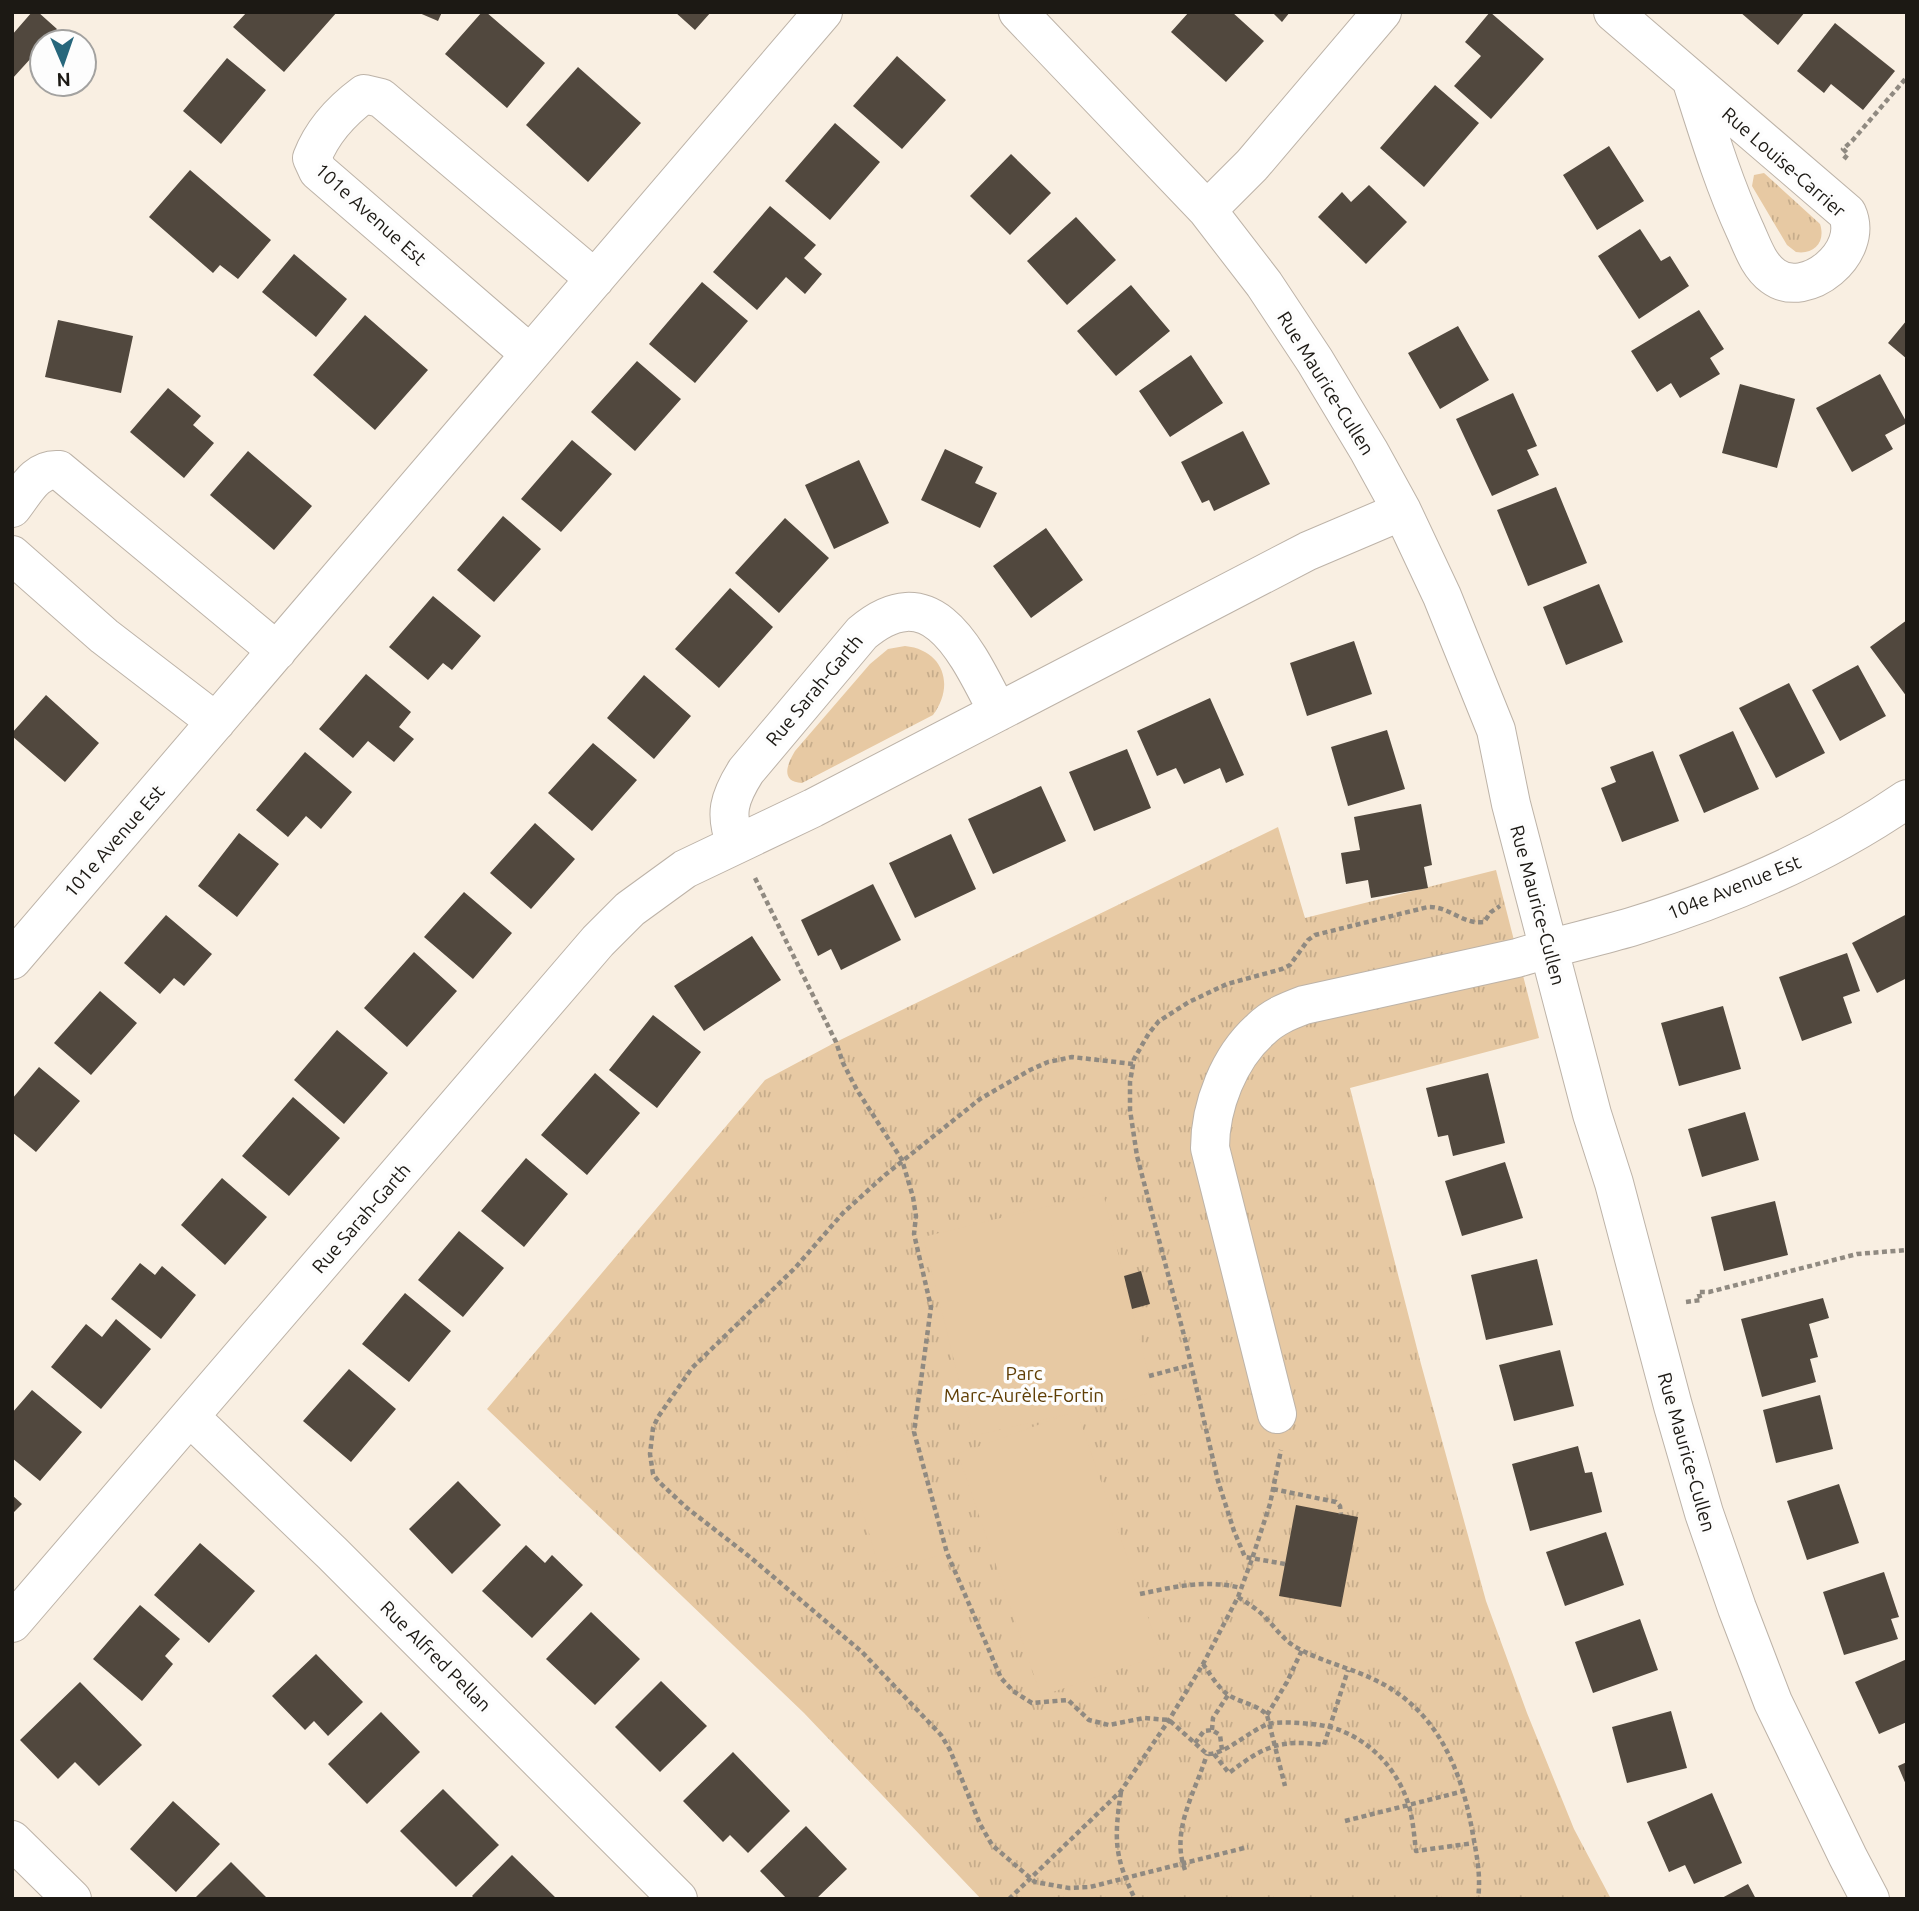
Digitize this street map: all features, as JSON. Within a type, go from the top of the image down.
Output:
[{"type":"street","name":"101e Avenue Est","points":[[12,960],[823,12]]},
{"type":"street","name":"Rue Maurice-Cullen","points":[[1018,12],[1207,210],[1264,284],[1315,361],[1402,511],[1447,606],[1496,730],[1511,804],[1591,1114],[1614,1183],[1676,1419],[1719,1560],[1778,1713],[1870,1899]]},
{"type":"street","points":[[1207,210],[1252,165],[1382,12]]},
{"type":"street","name":"Rue Louise-Carrier","points":[[1613,12],[1847,213],[1851,236],[1842,255],[1828,270],[1809,279],[1789,282],[1773,277],[1761,263],[1727,191],[1692,82]]},
{"type":"street","name":"101e Avenue Est","points":[[530,354],[318,171],[312,158],[318,142],[334,122],[364,94],[381,98],[595,279]]},
{"type":"street","points":[[12,508],[39,473],[49,469],[59,470],[276,651]]},
{"type":"street","name":"Rue Sarah-Garth","points":[[12,1623],[613,925],[648,895],[685,869],[743,856],[813,808],[1308,551],[1402,511]]},
{"type":"street","points":[[12,555],[104,636],[216,722]]},
{"type":"street","name":"Rue Sarah-Garth","points":[[743,856],[730,822],[729,810],[732,796],[742,778],[862,633],[886,615],[908,611],[931,617],[942,624],[976,670],[998,712]]},
{"type":"street","name":"104e Avenue Est","points":[[1279,1431],[1210,1148],[1210,1135],[1218,1100],[1234,1062],[1259,1030],[1272,1020],[1304,1005],[1517,958],[1549,947],[1631,927],[1733,891],[1822,850],[1907,799]]},
{"type":"street","name":"Rue Alfred Pellan","points":[[190,1417],[332,1553],[678,1899]]},
{"type":"street","points":[[12,1840],[72,1899]]},
{"type":"path","points":[[1844,159],[1848,154],[1843,149],[1907,77]]},
{"type":"path","points":[[743,856],[836,1042],[843,1063],[902,1160],[913,1197],[916,1216],[914,1234],[932,1307],[914,1432],[947,1553],[1000,1678],[1013,1691],[1032,1703],[1068,1700],[1089,1720],[1109,1725],[1144,1718],[1169,1720],[1207,1754],[1221,1752],[1228,1745],[1269,1724],[1329,1726],[1350,1734],[1392,1770],[1409,1805],[1415,1828],[1416,1851],[1474,1843]]},
{"type":"path","points":[[1285,1564],[1245,1557],[1218,1481],[1138,1156],[1130,1110],[1133,1064],[1149,1033],[1171,1012],[1227,984],[1268,974],[1290,965],[1315,934],[1428,907],[1444,909],[1468,922],[1484,922],[1504,904]]},
{"type":"path","points":[[1133,1064],[1072,1057],[1048,1062],[980,1099],[902,1160],[843,1213],[795,1268],[692,1368],[666,1404],[653,1428],[650,1454],[653,1474],[659,1482],[862,1653],[941,1735],[987,1838],[1029,1879],[1069,1888],[1090,1887],[1248,1847]]},
{"type":"path","points":[[1681,1302],[1701,1300],[1698,1292],[1709,1292],[1857,1254],[1907,1250]]},
{"type":"path","points":[[1149,1376],[1191,1365]]},
{"type":"path","points":[[1009,1899],[1121,1791],[1203,1664],[1238,1597],[1252,1559],[1273,1489],[1279,1431]]},
{"type":"path","points":[[1273,1489],[1336,1502],[1340,1506],[1341,1514]]},
{"type":"path","points":[[1140,1594],[1185,1585],[1216,1583],[1241,1588]]},
{"type":"path","points":[[1238,1597],[1263,1615],[1293,1645],[1374,1679],[1396,1693],[1431,1726],[1450,1754],[1464,1791],[1479,1863],[1478,1899]]},
{"type":"path","points":[[1266,1715],[1287,1682],[1302,1650]]},
{"type":"path","points":[[1203,1664],[1228,1695],[1262,1709],[1269,1724],[1285,1786]]},
{"type":"path","points":[[1214,1754],[1229,1773],[1253,1755],[1275,1745],[1324,1745],[1348,1670]]},
{"type":"path","points":[[1212,1730],[1213,1718],[1228,1695]]},
{"type":"path","points":[[1195,1743],[1204,1731],[1212,1730],[1220,1735],[1221,1752]]},
{"type":"path","points":[[1380,1757],[1385,1752]]},
{"type":"path","points":[[1185,1870],[1182,1826],[1192,1789],[1207,1754]]},
{"type":"path","points":[[1121,1791],[1117,1844],[1120,1866],[1135,1899]]},
{"type":"path","points":[[1345,1821],[1464,1791]]},
{"type":"green space","points":[[1764,173],[1820,224],[1820,242],[1813,249],[1796,252],[1787,245],[1752,186],[1754,175]]},
{"type":"green space","points":[[905,646],[929,654],[942,671],[943,693],[933,715],[802,783],[790,779],[787,772],[795,751],[870,664],[888,649]]},
{"type":"green space","name":"Parc Marc-Aurèle-Fortin","points":[[1278,827],[1305,918],[1496,870],[1539,1038],[1350,1088],[1486,1601],[1574,1829],[1611,1899],[981,1899],[804,1713],[487,1409],[765,1080],[836,1042]]},
{"type":"green space","points":[[1103,1193],[1153,1392],[1077,1412],[1161,1655],[1041,1696],[958,1454],[1068,1414],[973,1436],[923,1237]]},
{"type":"green space","points":[[914,1432],[947,1553],[880,1572],[846,1451]]},
{"type":"building","points":[[32,12],[38,12],[56,28],[28,28],[28,61],[12,79],[12,35]]},
{"type":"building","points":[[247,12],[337,12],[284,72],[233,27]]},
{"type":"building","points":[[417,12],[442,12],[438,21]]},
{"type":"building","points":[[482,12],[486,12],[545,63],[507,108],[445,54]]},
{"type":"building","points":[[675,12],[711,12],[695,30]]},
{"type":"building","points":[[1189,12],[1232,12],[1264,41],[1226,82],[1171,32]]},
{"type":"building","points":[[1272,12],[1290,12],[1282,22]]},
{"type":"building","points":[[1490,12],[1544,59],[1491,119],[1454,86],[1481,56],[1465,42]]},
{"type":"building","points":[[1740,12],[1805,12],[1778,45]]},
{"type":"building","points":[[1835,23],[1895,71],[1863,110],[1831,84],[1824,93],[1797,71]]},
{"type":"building","points":[[897,56],[946,100],[902,149],[853,106]]},
{"type":"building","points":[[227,58],[266,90],[221,144],[183,111]]},
{"type":"building","points":[[578,67],[641,123],[588,182],[526,125]]},
{"type":"building","points":[[1435,85],[1479,123],[1424,187],[1380,148]]},
{"type":"building","points":[[835,123],[880,162],[830,220],[785,181]]},
{"type":"building","points":[[1609,146],[1644,201],[1597,230],[1563,175]]},
{"type":"building","points":[[1011,154],[1051,193],[1010,235],[970,196]]},
{"type":"building","points":[[190,170],[271,240],[238,279],[220,265],[213,273],[149,217]]},
{"type":"building","points":[[1369,185],[1407,222],[1366,264],[1318,217],[1342,192],[1351,202]]},
{"type":"building","points":[[770,206],[816,245],[804,258],[822,274],[805,294],[786,277],[757,310],[713,272]]},
{"type":"building","points":[[1076,217],[1116,260],[1067,305],[1027,261]]},
{"type":"building","points":[[1640,229],[1661,261],[1670,256],[1689,286],[1639,319],[1598,256]]},
{"type":"building","points":[[294,254],[347,299],[316,337],[262,292]]},
{"type":"building","points":[[702,282],[748,321],[695,383],[649,344]]},
{"type":"building","points":[[1131,285],[1170,331],[1116,376],[1077,331]]},
{"type":"building","points":[[1699,310],[1724,349],[1710,358],[1720,374],[1680,398],[1671,383],[1657,392],[1631,351]]},
{"type":"building","points":[[365,315],[428,370],[375,430],[313,375]]},
{"type":"building","points":[[58,320],[133,336],[121,393],[45,377]]},
{"type":"building","points":[[1907,320],[1907,359],[1888,343]]},
{"type":"building","points":[[1458,326],[1489,380],[1440,409],[1408,353]]},
{"type":"building","points":[[1191,355],[1223,403],[1170,437],[1139,391]]},
{"type":"building","points":[[637,361],[681,399],[635,451],[591,412]]},
{"type":"building","points":[[1880,374],[1907,423],[1885,435],[1893,449],[1852,472],[1816,408]]},
{"type":"building","points":[[1740,384],[1795,399],[1777,468],[1722,453]]},
{"type":"building","points":[[168,388],[201,416],[193,425],[214,443],[184,478],[130,432]]},
{"type":"building","points":[[1513,393],[1537,446],[1527,450],[1539,475],[1492,496],[1456,419]]},
{"type":"building","points":[[1243,431],[1270,484],[1214,511],[1209,500],[1202,503],[1181,462]]},
{"type":"building","points":[[572,440],[612,474],[561,532],[521,499]]},
{"type":"building","points":[[945,449],[983,467],[975,483],[997,493],[980,528],[921,500]]},
{"type":"building","points":[[248,451],[312,506],[274,550],[210,495]]},
{"type":"building","points":[[859,460],[889,523],[834,549],[805,485]]},
{"type":"building","points":[[1556,487],[1587,563],[1528,586],[1497,510]]},
{"type":"building","points":[[503,516],[541,549],[494,602],[457,570]]},
{"type":"building","points":[[785,518],[829,558],[779,613],[735,573]]},
{"type":"building","points":[[1046,528],[1083,580],[1031,618],[993,566]]},
{"type":"building","points":[[1599,584],[1623,642],[1566,665],[1543,607]]},
{"type":"building","points":[[730,588],[773,627],[719,688],[675,649]]},
{"type":"building","points":[[433,596],[481,636],[452,670],[443,663],[428,680],[389,647]]},
{"type":"building","points":[[1907,620],[1907,697],[1870,647]]},
{"type":"building","points":[[1354,641],[1372,694],[1307,716],[1290,663]]},
{"type":"building","points":[[1858,665],[1886,716],[1840,741],[1812,690]]},
{"type":"building","points":[[366,674],[411,712],[399,727],[414,739],[394,762],[368,741],[353,758],[319,729]]},
{"type":"building","points":[[644,675],[691,716],[654,759],[607,718]]},
{"type":"building","points":[[1789,683],[1825,753],[1776,778],[1739,708]]},
{"type":"building","points":[[46,695],[99,743],[65,782],[12,736]]},
{"type":"building","points":[[1210,698],[1244,775],[1226,783],[1220,768],[1184,784],[1176,768],[1157,776],[1137,731]]},
{"type":"building","points":[[1387,730],[1405,789],[1348,806],[1331,747]]},
{"type":"building","points":[[1733,731],[1759,789],[1704,813],[1679,755]]},
{"type":"building","points":[[593,743],[637,780],[592,831],[548,793]]},
{"type":"building","points":[[1127,749],[1151,808],[1094,831],[1069,772]]},
{"type":"building","points":[[1653,751],[1679,821],[1622,842],[1601,788],[1616,782],[1610,767]]},
{"type":"building","points":[[305,752],[352,792],[321,829],[306,816],[288,837],[256,810]]},
{"type":"building","points":[[1041,786],[1066,841],[993,874],[968,819]]},
{"type":"building","points":[[1421,804],[1432,865],[1424,867],[1428,888],[1371,898],[1368,880],[1346,884],[1341,853],[1360,850],[1354,817]]},
{"type":"building","points":[[535,823],[575,859],[531,909],[490,873]]},
{"type":"building","points":[[239,833],[279,864],[237,917],[198,886]]},
{"type":"building","points":[[951,834],[976,889],[915,918],[889,863]]},
{"type":"building","points":[[873,884],[901,940],[841,970],[831,949],[818,956],[801,920]]},
{"type":"building","points":[[464,892],[512,933],[473,979],[424,937]]},
{"type":"building","points":[[1907,914],[1907,978],[1877,993],[1852,943]]},
{"type":"building","points":[[166,915],[212,954],[184,986],[174,978],[160,994],[124,963]]},
{"type":"building","points":[[752,936],[781,980],[704,1031],[674,986]]},
{"type":"building","points":[[414,952],[457,991],[407,1047],[364,1008]]},
{"type":"building","points":[[1847,953],[1860,991],[1843,997],[1852,1023],[1802,1041],[1779,977]]},
{"type":"building","points":[[100,991],[137,1023],[91,1075],[54,1043]]},
{"type":"building","points":[[1723,1006],[1741,1069],[1679,1086],[1661,1023]]},
{"type":"building","points":[[653,1015],[701,1052],[657,1108],[609,1070]]},
{"type":"building","points":[[337,1030],[388,1073],[344,1124],[294,1080]]},
{"type":"building","points":[[39,1067],[80,1101],[36,1152],[12,1132],[12,1099]]},
{"type":"building","points":[[595,1073],[640,1113],[587,1175],[541,1135]]},
{"type":"building","points":[[1488,1073],[1505,1143],[1453,1156],[1448,1135],[1438,1137],[1426,1088]]},
{"type":"building","points":[[293,1097],[340,1138],[289,1196],[242,1156]]},
{"type":"building","points":[[1745,1112],[1759,1160],[1702,1177],[1688,1129]]},
{"type":"building","points":[[526,1158],[568,1194],[524,1247],[481,1211]]},
{"type":"building","points":[[1505,1162],[1523,1218],[1462,1236],[1445,1181]]},
{"type":"building","points":[[222,1178],[267,1217],[225,1265],[181,1225]]},
{"type":"building","points":[[1775,1201],[1788,1255],[1724,1271],[1711,1217]]},
{"type":"building","points":[[459,1231],[504,1268],[463,1317],[418,1280]]},
{"type":"building","points":[[1537,1259],[1553,1325],[1486,1340],[1471,1275]]},
{"type":"building","points":[[140,1263],[155,1275],[162,1266],[196,1295],[161,1339],[111,1299]]},
{"type":"building","points":[[1141,1271],[1150,1304],[1132,1309],[1124,1276]]},
{"type":"building","points":[[405,1293],[451,1331],[409,1382],[362,1344]]},
{"type":"building","points":[[1823,1298],[1829,1318],[1809,1324],[1818,1357],[1810,1359],[1816,1382],[1762,1397],[1741,1319]]},
{"type":"building","points":[[116,1319],[151,1349],[101,1409],[51,1367],[86,1324],[102,1337]]},
{"type":"building","points":[[1560,1350],[1574,1406],[1514,1421],[1499,1365]]},
{"type":"building","points":[[349,1369],[396,1409],[351,1462],[303,1421]]},
{"type":"building","points":[[32,1390],[82,1432],[40,1481],[12,1458],[12,1413]]},
{"type":"building","points":[[1820,1395],[1833,1449],[1776,1463],[1763,1410]]},
{"type":"building","points":[[1578,1446],[1585,1473],[1592,1472],[1602,1512],[1530,1531],[1512,1464]]},
{"type":"building","points":[[458,1481],[501,1525],[452,1574],[409,1529]]},
{"type":"building","points":[[1839,1484],[1859,1543],[1807,1560],[1787,1501]]},
{"type":"building","points":[[12,1495],[22,1504],[12,1514]]},
{"type":"building","points":[[1296,1505],[1358,1517],[1341,1607],[1279,1596]]},
{"type":"building","points":[[1606,1532],[1624,1585],[1565,1606],[1546,1552]]},
{"type":"building","points":[[200,1543],[255,1591],[209,1643],[154,1595]]},
{"type":"building","points":[[526,1545],[545,1563],[552,1555],[583,1585],[532,1638],[482,1591]]},
{"type":"building","points":[[1884,1572],[1899,1617],[1891,1619],[1898,1639],[1844,1655],[1823,1592]]},
{"type":"building","points":[[140,1605],[180,1639],[165,1656],[173,1664],[142,1701],[93,1659]]},
{"type":"building","points":[[591,1612],[640,1659],[595,1705],[546,1659]]},
{"type":"building","points":[[1640,1619],[1658,1670],[1593,1693],[1575,1642]]},
{"type":"building","points":[[316,1654],[363,1702],[328,1736],[314,1721],[305,1730],[272,1696]]},
{"type":"building","points":[[1907,1659],[1907,1722],[1879,1734],[1855,1682]]},
{"type":"building","points":[[661,1681],[707,1726],[660,1772],[615,1727]]},
{"type":"building","points":[[80,1682],[142,1745],[99,1786],[75,1762],[58,1779],[20,1740]]},
{"type":"building","points":[[1671,1711],[1687,1768],[1627,1783],[1612,1727]]},
{"type":"building","points":[[381,1712],[420,1752],[367,1804],[328,1764]]},
{"type":"building","points":[[733,1752],[790,1811],[748,1853],[730,1835],[723,1842],[683,1801]]},
{"type":"building","points":[[1907,1762],[1907,1787],[1898,1766]]},
{"type":"building","points":[[443,1789],[499,1845],[456,1887],[400,1831]]},
{"type":"building","points":[[1712,1793],[1742,1863],[1694,1884],[1685,1865],[1669,1872],[1647,1822]]},
{"type":"building","points":[[173,1801],[220,1844],[176,1892],[130,1849]]},
{"type":"building","points":[[806,1826],[847,1869],[816,1899],[787,1899],[760,1871]]},
{"type":"building","points":[[512,1855],[557,1899],[475,1899],[472,1896]]},
{"type":"building","points":[[231,1862],[268,1899],[194,1899]]},
{"type":"building","points":[[1748,1884],[1756,1899],[1720,1899]]}]
